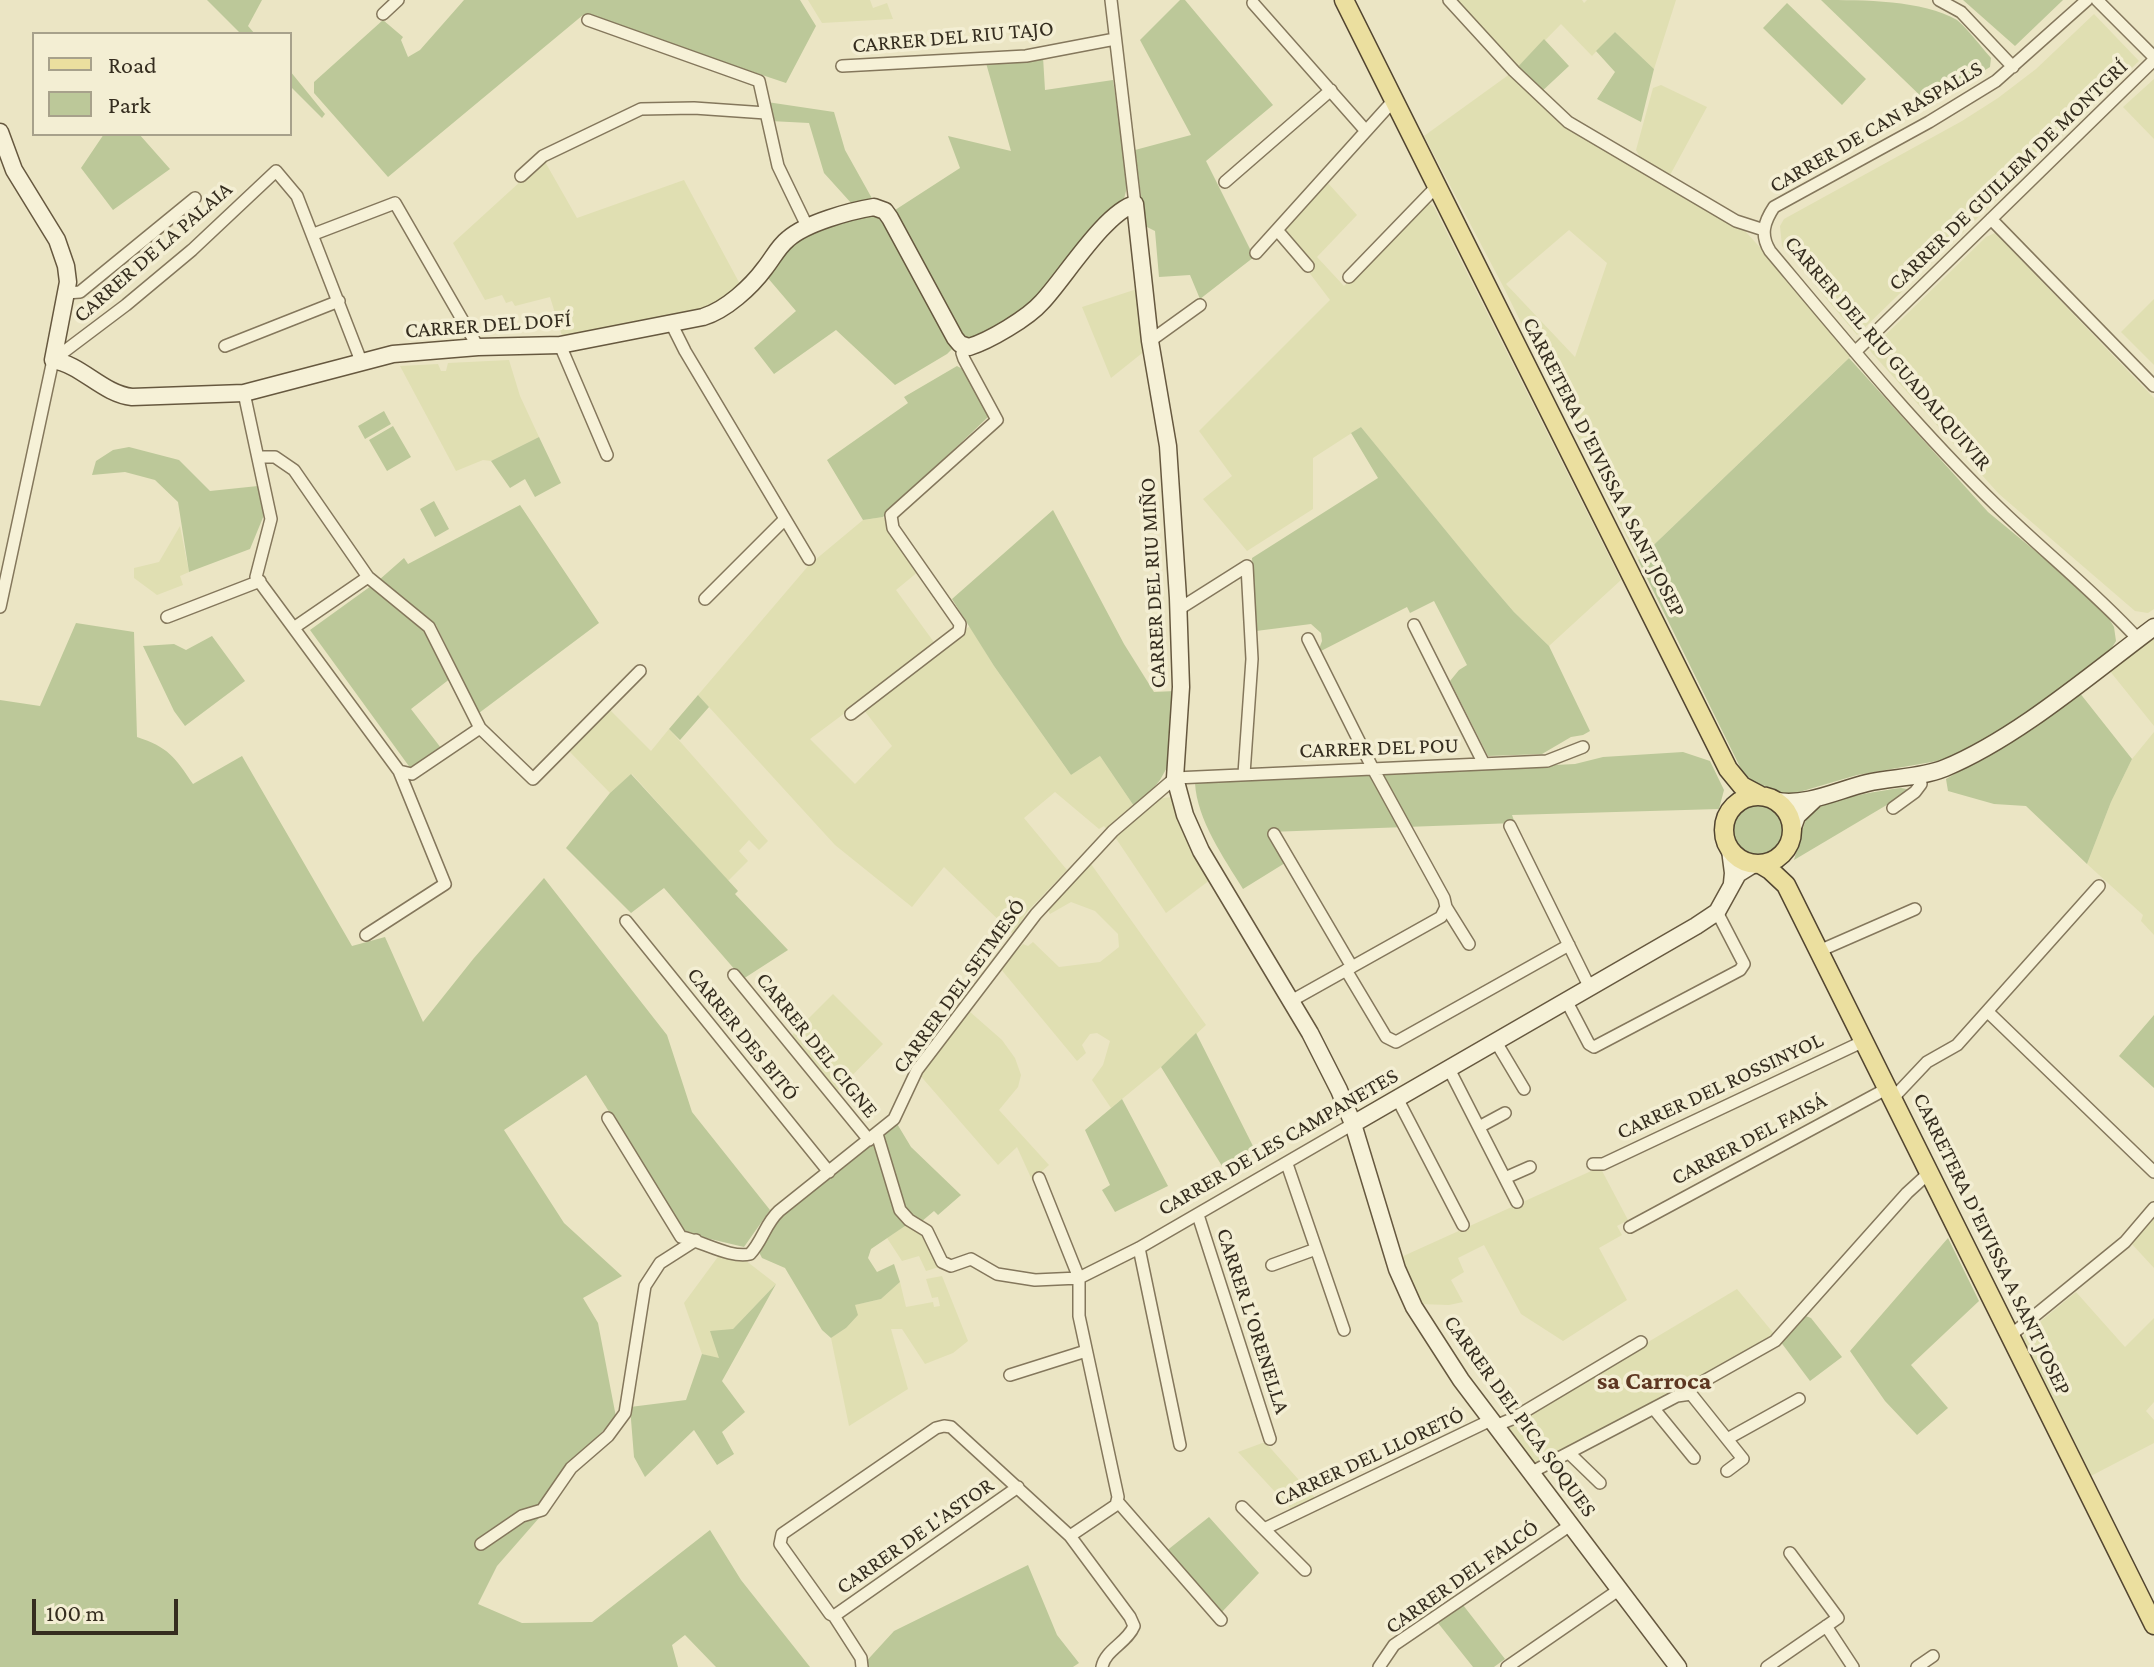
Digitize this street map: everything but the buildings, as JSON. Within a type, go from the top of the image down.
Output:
[{"type":"main road","name":"CARRETERA D'EIVISSA A SANT JOSEP","points":[[1344,0],[1728,769],[1742,786],[1768,798]]},
{"type":"main road","name":"CARRETERA D'EIVISSA A SANT JOSEP","points":[[1728,769],[1733,792],[1730,810]]},
{"type":"main road","points":[[1745,798],[1768,798],[1787,812],[1792,830],[1786,850],[1775,860],[1757,864],[1743,861],[1730,850],[1725,839],[1724,827],[1730,810],[1745,798]]},
{"type":"main road","name":"CARRETERA D'EIVISSA A SANT JOSEP","points":[[1786,850],[1786,885],[2154,1625]]},
{"type":"main road","name":"CARRETERA D'EIVISSA A SANT JOSEP","points":[[1757,864],[1786,885]]},
{"type":"street","points":[[383,14],[398,0]]},
{"type":"street","name":"CARRER DEL RIU MIÑO","points":[[1111,0],[1150,341],[1168,446],[1181,687],[1175,778],[1193,836],[1316,1045],[1353,1124]]},
{"type":"street","name":"CARRER DEL RIU GUADALQUIVIR","points":[[1449,0],[1568,122],[1736,221],[1764,230],[1770,251],[1855,352],[1997,506],[2099,598],[2150,631]]},
{"type":"street","points":[[1939,0],[1961,12],[2013,67]]},
{"type":"street","name":"CARRER DE CAN RASPALLS","points":[[1764,230],[1766,219],[1774,207],[1941,115],[1996,81],[2087,0]]},
{"type":"street","points":[[2097,0],[2154,59]]},
{"type":"street","points":[[1253,3],[1366,131]]},
{"type":"street","points":[[588,20],[759,81],[778,166],[807,226]]},
{"type":"street","name":"CARRER DEL RIU TAJO","points":[[842,66],[1026,56],[1115,39]]},
{"type":"street","name":"CARRER DE GUILLEM DE MONTGRÍ","points":[[1855,352],[2154,59]]},
{"type":"street","points":[[1225,182],[1331,90]]},
{"type":"street","points":[[1256,253],[1394,100]]},
{"type":"street","points":[[521,176],[543,156],[641,109],[694,108],[766,113]]},
{"type":"street","points":[[0,132],[14,170],[57,240],[66,266],[66,293],[0,607]]},
{"type":"street","name":"CARRER DE LA PALAIA","points":[[53,360],[114,315],[192,250],[276,171],[297,196],[314,234]]},
{"type":"street","points":[[1349,277],[1437,186]]},
{"type":"street","points":[[66,293],[80,292],[195,198]]},
{"type":"street","points":[[361,361],[314,234],[395,203],[478,347]]},
{"type":"street","points":[[965,346],[975,345],[1039,306],[1098,233],[1122,211],[1135,204]]},
{"type":"street","name":"CARRER DEL DOFÍ","points":[[53,360],[126,396],[244,393],[400,353],[560,345],[714,313],[760,275],[781,245],[807,226],[868,208],[885,211],[955,338],[965,346],[962,353],[964,359],[997,420],[891,515],[893,528],[960,624],[959,631],[851,714]]},
{"type":"street","points":[[1991,219],[2154,386]]},
{"type":"street","points":[[1277,230],[1308,266]]},
{"type":"street","points":[[225,346],[339,301]]},
{"type":"street","points":[[1150,341],[1200,305]]},
{"type":"street","points":[[671,323],[809,559]]},
{"type":"street","points":[[560,345],[607,455]]},
{"type":"street","points":[[244,393],[271,519],[256,577],[399,771],[445,884],[366,935]]},
{"type":"street","points":[[258,457],[275,457],[294,470],[368,577],[429,627],[480,728],[533,779],[640,671]]},
{"type":"street","points":[[705,599],[785,519]]},
{"type":"street","points":[[1179,609],[1247,566],[1252,659],[1244,774]]},
{"type":"street","points":[[295,627],[368,577]]},
{"type":"street","points":[[167,617],[260,581]]},
{"type":"street","points":[[1414,625],[1484,764]]},
{"type":"street","points":[[1768,798],[1794,803],[1869,783],[1942,770],[2043,711],[2150,631]]},
{"type":"street","points":[[1308,639],[1372,767],[1469,944]]},
{"type":"street","points":[[399,771],[412,774],[480,728]]},
{"type":"street","name":"CARRER DEL POU","points":[[1175,778],[1547,761],[1583,747]]},
{"type":"street","points":[[1893,808],[1915,792],[1921,784],[1919,775]]},
{"type":"street","name":"CARRER DEL SETMESÓ","points":[[696,1240],[736,1255],[750,1254],[758,1246],[766,1223],[894,1119],[917,1070],[1036,914],[1113,831],[1175,778]]},
{"type":"street","points":[[1792,830],[1797,816],[1816,798]]},
{"type":"street","points":[[1510,826],[1590,988]]},
{"type":"street","points":[[1274,834],[1389,1041],[1396,1042],[1569,945]]},
{"type":"street","points":[[1730,850],[1732,883]]},
{"type":"street","points":[[1567,1002],[1589,1044],[1594,1047],[1740,970],[1744,964],[1717,912],[1732,883],[1744,869],[1757,864]]},
{"type":"street","name":"CARRER DEL FAISÁ","points":[[1630,1227],[1890,1093],[1927,1062],[1957,1045],[2099,886]]},
{"type":"street","points":[[1291,1001],[1441,917],[1446,907]]},
{"type":"street","points":[[1819,951],[1915,909]]},
{"type":"street","name":"CARRER DE LES CAMPANETES","points":[[1079,1278],[1139,1248],[1287,1164],[1717,912]]},
{"type":"street","name":"CARRER DES BITÓ","points":[[626,921],[829,1172]]},
{"type":"street","name":"CARRER DEL CIGNE","points":[[734,975],[873,1137]]},
{"type":"street","points":[[1988,1012],[2154,1172]]},
{"type":"street","name":"CARRER DEL ROSSINYOL","points":[[1593,1164],[1603,1164],[1864,1041]]},
{"type":"street","points":[[1496,1042],[1524,1089]]},
{"type":"street","points":[[1449,1069],[1517,1202]]},
{"type":"street","points":[[1397,1098],[1463,1225]]},
{"type":"street","points":[[1479,1127],[1505,1113]]},
{"type":"street","points":[[608,1118],[681,1237],[696,1240]]},
{"type":"street","name":"CARRER DEL PICA SOQUES","points":[[1353,1124],[1397,1269],[1414,1307],[1461,1380],[1678,1667]]},
{"type":"street","points":[[873,1137],[900,1210],[927,1231],[946,1266],[971,1259],[997,1274],[1035,1280],[1079,1278]]},
{"type":"street","points":[[1287,1164],[1344,1330]]},
{"type":"street","points":[[1505,1178],[1530,1167]]},
{"type":"street","points":[[1704,1381],[1775,1341],[1907,1193],[1930,1172]]},
{"type":"street","points":[[1039,1178],[1079,1278],[1079,1316],[1118,1502]]},
{"type":"street","points":[[2011,1335],[2125,1242],[2154,1208]]},
{"type":"street","name":"CARRER L'ORENELLA","points":[[1198,1215],[1270,1439]]},
{"type":"street","points":[[481,1544],[522,1516],[542,1510],[571,1468],[608,1436],[625,1413],[645,1286],[660,1263],[696,1240]]},
{"type":"street","points":[[1139,1248],[1180,1445]]},
{"type":"street","points":[[1272,1265],[1316,1249]]},
{"type":"street","name":"CARRER DEL LLORETÓ","points":[[1264,1529],[1493,1423],[1512,1419],[1641,1342]]},
{"type":"street","points":[[1010,1375],[1086,1351]]},
{"type":"street","points":[[1532,1472],[1677,1396],[1691,1394],[1743,1459],[1727,1471]]},
{"type":"street","points":[[1727,1439],[1799,1399]]},
{"type":"street","points":[[1654,1409],[1694,1458]]},
{"type":"street","name":"CARRER DE L'ASTOR","points":[[834,1616],[1018,1487],[951,1427],[936,1428],[782,1534],[780,1544],[834,1616],[861,1658],[862,1667]]},
{"type":"street","points":[[1569,1453],[1600,1483]]},
{"type":"street","points":[[1018,1487],[1070,1536],[1130,1617],[1134,1626],[1132,1633],[1104,1658],[1102,1667]]},
{"type":"street","points":[[1070,1536],[1118,1502]]},
{"type":"street","points":[[1118,1502],[1123,1504],[1221,1620]]},
{"type":"street","points":[[1242,1507],[1305,1570]]},
{"type":"street","name":"CARRER DEL FALCÓ","points":[[1379,1667],[1394,1645],[1572,1524]]},
{"type":"street","points":[[1767,1667],[1838,1618],[1790,1553]]},
{"type":"street","points":[[1507,1667],[1522,1663],[1620,1589]]},
{"type":"street","points":[[1826,1626],[1853,1667]]},
{"type":"street","points":[[1917,1667],[1933,1656]]},
{"type":"green space","points":[[207,0],[262,0],[248,26],[253,32],[239,32]]},
{"type":"green space","points":[[464,0],[800,0],[816,26],[786,83],[583,15],[388,177],[314,93],[314,82],[383,20],[403,37],[401,40],[408,57],[420,50]]},
{"type":"green space","points":[[808,0],[870,0],[873,8],[887,3],[893,19],[822,23]]},
{"type":"green space","points":[[1180,0],[1185,0],[1273,105],[1206,161],[1254,257],[1200,299],[1190,275],[1159,277],[1155,231],[1145,226],[1135,150],[1191,135],[1140,40]]},
{"type":"green space","points":[[1449,0],[1582,0],[1584,3],[1587,0],[1676,0],[1654,69],[1615,32],[1592,56],[1561,24],[1515,71],[1568,122],[1736,221],[1855,352],[1638,560],[1504,288],[1424,136],[1514,71]],"holes":[[[1569,230],[1607,263],[1575,357],[1506,284]]]},
{"type":"green space","points":[[1821,0],[1892,2],[1943,13],[1957,20],[1971,34],[1991,58],[1990,67],[1930,105]]},
{"type":"green space","points":[[1963,0],[2063,0],[2015,46]]},
{"type":"green space","points":[[1787,3],[1866,79],[1842,105],[1763,28]]},
{"type":"green space","points":[[2094,14],[2139,61],[1857,335],[1782,246],[1780,226],[1784,219],[1998,98],[2036,69]]},
{"type":"green space","points":[[1615,32],[1654,69],[1641,122],[1597,99],[1615,72],[1596,51]]},
{"type":"green space","points":[[1544,39],[1569,66],[1539,94],[1514,71]]},
{"type":"green space","points":[[1043,57],[1045,90],[1113,80],[1128,183],[1124,199],[1097,226],[1035,303],[975,339],[964,340],[892,212],[960,168],[948,136],[1011,151],[986,63]]},
{"type":"green space","points":[[292,73],[325,114],[322,118],[292,88]]},
{"type":"green space","points":[[2154,79],[2154,139],[2123,107]]},
{"type":"green space","points":[[1661,85],[1707,107],[1669,177],[1642,161],[1636,150],[1653,88]]},
{"type":"green space","points":[[767,102],[834,112],[845,150],[874,202],[852,204],[824,173],[809,123],[770,121]]},
{"type":"green space","points":[[103,136],[141,136],[170,169],[113,210],[81,168]]},
{"type":"green space","points":[[544,160],[577,218],[684,180],[741,286],[707,309],[563,339],[550,297],[515,306],[512,301],[506,303],[502,295],[485,300],[453,243]]},
{"type":"green space","points":[[1327,182],[1357,215],[1317,257],[1344,286],[1429,203],[1434,207],[1621,580],[1549,646],[1483,576],[1361,427],[1313,458],[1313,509],[1247,551],[1203,499],[1232,476],[1199,431],[1330,300],[1283,230]]},
{"type":"green space","points":[[875,214],[881,217],[953,348],[895,385],[836,330],[774,374],[754,348],[796,311],[767,277],[790,249],[813,232]]},
{"type":"green space","points":[[1995,233],[2154,398],[2154,609],[2148,613],[2135,611],[1999,494],[1870,350],[1986,237]]},
{"type":"green space","points":[[1140,288],[1146,350],[1111,378],[1082,307]]},
{"type":"green space","points":[[2154,299],[2154,365],[2121,332]]},
{"type":"green space","points":[[1849,358],[1988,512],[2085,592],[2108,617],[2114,627],[2116,641],[2107,656],[1977,744],[1943,760],[1857,775],[1789,795],[1754,782],[1743,773],[1638,560]]},
{"type":"green space","points":[[509,360],[520,396],[539,437],[491,461],[483,460],[456,471],[400,366],[438,364],[441,371],[446,371],[448,363]]},
{"type":"green space","points":[[957,366],[964,370],[988,417],[883,517],[863,520],[827,460],[908,403],[904,397]]},
{"type":"green space","points":[[384,411],[391,424],[365,439],[358,426]]},
{"type":"green space","points":[[393,426],[411,457],[387,471],[369,440]]},
{"type":"green space","points":[[1361,427],[1483,576],[1549,646],[1590,731],[1571,737],[1542,754],[1488,756],[1450,681],[1467,665],[1434,601],[1410,613],[1407,607],[1321,651],[1321,633],[1311,624],[1256,631],[1252,558],[1378,478],[1351,433]]},
{"type":"green space","points":[[539,437],[561,483],[535,497],[525,479],[510,488],[491,461]]},
{"type":"green space","points":[[129,447],[179,460],[210,491],[258,486],[264,515],[250,549],[189,572],[178,502],[155,480],[125,472],[92,475],[96,461],[113,450]]},
{"type":"green space","points":[[434,501],[449,529],[435,537],[420,509]]},
{"type":"green space","points":[[520,505],[599,623],[479,713],[436,625],[379,580],[404,558],[408,564]]},
{"type":"green space","points":[[1053,510],[1124,644],[1154,692],[1175,691],[1169,764],[1136,809],[1100,756],[1071,775],[994,666],[952,599]]},
{"type":"green space","points":[[883,517],[919,571],[896,590],[936,645],[810,739],[855,784],[892,746],[863,709],[970,626],[994,666],[1071,775],[1100,756],[1136,809],[1107,830],[1104,826],[1099,829],[1055,792],[1024,818],[1067,870],[1026,913],[1014,935],[944,867],[912,907],[835,845],[698,695],[809,565],[863,520]]},
{"type":"green space","points":[[180,526],[189,572],[180,576],[183,585],[157,595],[134,578],[134,568],[159,562]]},
{"type":"green space","points":[[371,586],[425,632],[451,678],[411,709],[441,748],[411,769],[310,630]]},
{"type":"green space","points":[[76,623],[134,632],[137,737],[170,754],[193,784],[242,756],[352,946],[385,937],[423,1022],[544,878],[667,1035],[692,1112],[770,1210],[744,1247],[685,1233],[586,1075],[504,1130],[564,1223],[622,1276],[583,1298],[598,1323],[616,1417],[565,1471],[553,1502],[497,1566],[478,1604],[522,1623],[592,1622],[710,1530],[741,1580],[810,1667],[716,1667],[685,1635],[672,1645],[678,1667],[0,1667],[0,700],[40,706]]},
{"type":"green space","points":[[212,636],[245,681],[185,726],[174,711],[143,646],[174,644],[186,650]]},
{"type":"green space","points":[[2150,639],[2154,640],[2154,726],[2109,670]]},
{"type":"green space","points":[[2079,692],[2132,759],[2087,864],[2026,806],[1994,804],[1948,791],[1946,779],[2008,742]]},
{"type":"green space","points":[[698,695],[709,707],[680,740],[669,729]]},
{"type":"green space","points":[[609,709],[651,751],[669,729],[768,841],[759,850],[749,840],[739,851],[748,861],[728,881],[632,774],[610,793],[569,751]]},
{"type":"green space","points":[[2154,732],[2154,935],[2141,921],[2143,915],[2087,864],[2132,759]]},
{"type":"green space","points":[[1683,752],[1710,761],[1724,790],[1719,809],[1512,815],[1515,823],[1269,832],[1285,863],[1243,889],[1206,825],[1195,783],[1575,764],[1603,757]]},
{"type":"green space","points":[[631,774],[788,950],[743,979],[664,888],[631,913],[566,848],[610,793]]},
{"type":"green space","points":[[1901,788],[1912,790],[1794,860],[1806,821],[1817,808],[1853,796]]},
{"type":"green space","points":[[1174,797],[1187,841],[1210,880],[1166,913],[1115,837],[1162,798]]},
{"type":"green space","points":[[1758,803],[1778,811],[1786,831],[1778,851],[1758,859],[1738,851],[1730,831],[1738,811]]},
{"type":"green space","points":[[1091,864],[1206,1025],[1111,1108],[1092,1080],[1103,1065],[1110,1041],[1097,1033],[1090,1034],[1082,1045],[1086,1053],[1077,1061],[1000,968],[1023,944],[1028,946],[1033,942],[1059,967],[1100,962],[1119,947],[1118,934],[1095,911],[1071,902],[1050,914],[1047,908]]},
{"type":"green space","points":[[833,994],[883,1044],[835,1093],[792,1035]]},
{"type":"green space","points":[[969,1011],[1002,1040],[1015,1058],[1021,1075],[1018,1087],[999,1110],[1049,1165],[1032,1180],[1017,1147],[998,1165],[918,1073],[936,1046]]},
{"type":"green space","points":[[2154,1015],[2154,1088],[2119,1056]]},
{"type":"green space","points":[[1196,1033],[1255,1150],[1222,1166],[1161,1067]]},
{"type":"green space","points":[[1122,1099],[1168,1186],[1115,1212],[1102,1190],[1110,1185],[1085,1130]]},
{"type":"green space","points":[[896,1122],[911,1147],[961,1195],[938,1215],[934,1211],[921,1222],[903,1206],[888,1170],[883,1133]]},
{"type":"green space","points":[[873,1141],[893,1205],[908,1224],[871,1249],[868,1258],[877,1272],[894,1264],[900,1282],[881,1299],[855,1305],[858,1315],[831,1338],[822,1330],[785,1268],[762,1258],[759,1252],[770,1225]]},
{"type":"green space","points":[[1600,1167],[1628,1220],[1617,1226],[1622,1235],[1599,1248],[1627,1300],[1563,1341],[1521,1314],[1484,1245],[1458,1258],[1464,1272],[1451,1280],[1463,1302],[1419,1304],[1399,1258]]},
{"type":"green space","points":[[2154,1213],[2154,1268],[2130,1242]]},
{"type":"green space","points":[[908,1224],[929,1238],[939,1267],[926,1271],[919,1256],[902,1261],[887,1238]]},
{"type":"green space","points":[[1948,1238],[1979,1301],[1911,1365],[1948,1408],[1917,1435],[1885,1401],[1850,1351]]},
{"type":"green space","points":[[720,1254],[745,1260],[776,1284],[733,1329],[719,1359],[702,1354],[684,1303]]},
{"type":"green space","points":[[942,1276],[968,1341],[953,1353],[925,1364],[902,1329],[891,1329],[908,1389],[849,1426],[831,1338],[846,1328],[854,1305],[881,1299],[900,1282],[906,1307],[933,1302],[934,1307],[940,1306],[938,1297],[932,1298],[926,1279]]},
{"type":"green space","points":[[776,1284],[722,1381],[745,1412],[722,1432],[734,1454],[717,1465],[694,1430],[645,1477],[634,1457],[630,1407],[686,1400],[702,1354],[719,1358],[710,1331],[733,1329]]},
{"type":"green space","points":[[1737,1289],[1775,1335],[1535,1466],[1504,1428]]},
{"type":"green space","points":[[2076,1292],[2125,1347],[2154,1318],[2154,1402],[2146,1411],[2154,1420],[2154,1443],[2089,1477],[2064,1420],[2022,1341],[2024,1335]]},
{"type":"green space","points":[[1803,1315],[1811,1318],[1842,1357],[1810,1381],[1780,1341]]},
{"type":"green space","points":[[1265,1442],[1315,1498],[1291,1509],[1238,1452]]},
{"type":"green space","points":[[1209,1517],[1259,1573],[1221,1613],[1165,1552]]},
{"type":"green space","points":[[1028,1565],[1057,1635],[1079,1663],[1073,1667],[861,1667],[894,1631]]},
{"type":"green space","points":[[1463,1605],[1505,1659],[1494,1667],[1473,1667],[1438,1623]]},
{"type":"district","name":"sa Carroca","points":[[1654,1381]]}]
